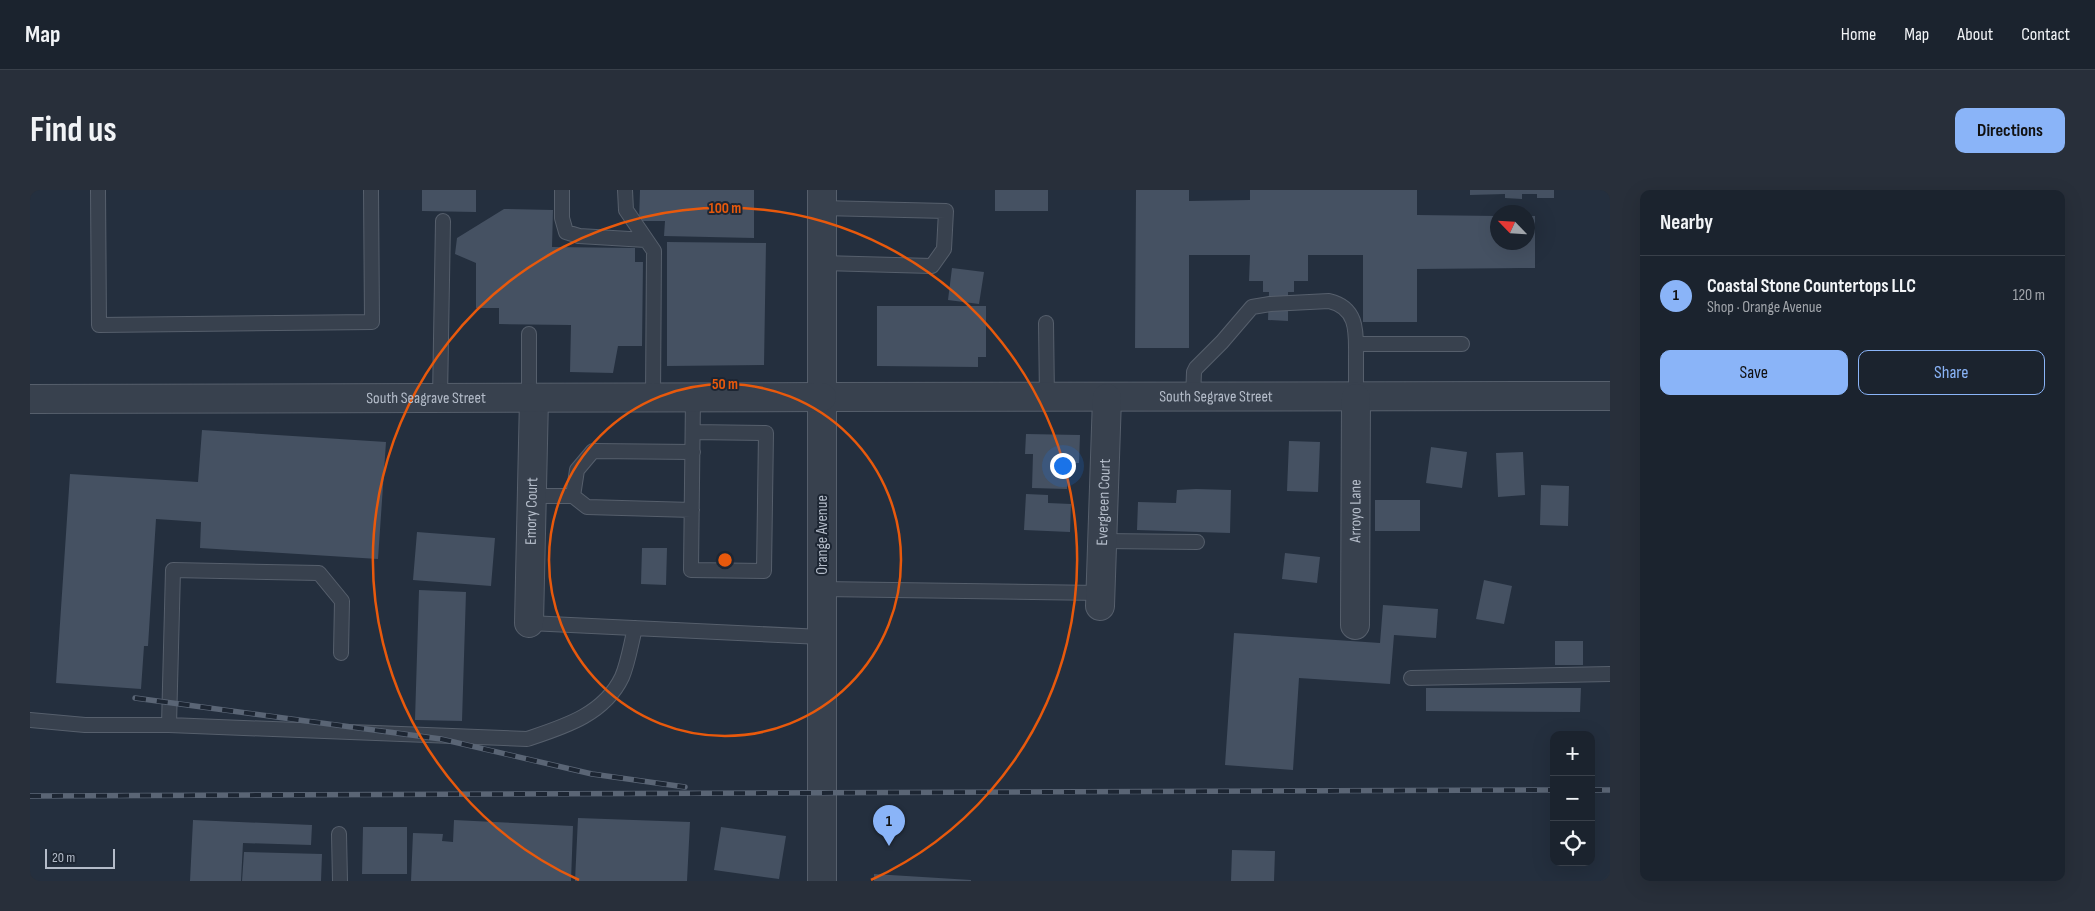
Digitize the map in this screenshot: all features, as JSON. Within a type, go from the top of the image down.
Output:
[{"type":"street","name":"Orange Avenue","points":[[822,199],[822,881]]},
{"type":"street","name":"South Segrave Street","points":[[822,397],[1356,398],[1610,396]]},
{"type":"street","name":"South Seagrave Street","points":[[30,400],[822,397]]},
{"type":"street","name":"Emory Court","points":[[528,623],[532,496],[532,398]]},
{"type":"street","name":"Evergreen Court","points":[[1100,600],[1107,398]]},
{"type":"street","name":"Arroyo Lane","points":[[1355,625],[1356,398]]},
{"type":"lane","points":[[98,190],[99,325],[372,322],[371,190]]},
{"type":"lane","points":[[562,190],[562,218],[566,232],[579,236],[646,240]]},
{"type":"lane","points":[[625,190],[626,210],[654,251],[653,398]]},
{"type":"lane","points":[[822,199],[946,211],[944,249],[932,266],[822,263]]},
{"type":"lane","points":[[440,398],[443,221]]},
{"type":"lane","points":[[1193,398],[1194,372],[1198,364],[1222,342],[1247,312],[1258,305],[1329,302],[1338,303],[1352,316],[1356,328],[1356,398]]},
{"type":"lane","points":[[1046,323],[1047,398]]},
{"type":"lane","points":[[529,334],[532,398]]},
{"type":"lane","points":[[1356,344],[1462,344]]},
{"type":"lane","points":[[693,398],[691,570],[764,570],[766,433],[693,432]]},
{"type":"lane","points":[[573,496],[577,470],[593,451],[693,452]]},
{"type":"lane","points":[[532,496],[573,496],[587,507],[692,510]]},
{"type":"lane","points":[[1102,541],[1197,542]]},
{"type":"lane","points":[[169,725],[173,570],[319,572],[342,601],[341,654]]},
{"type":"lane","points":[[822,589],[1100,600]]},
{"type":"lane","points":[[528,623],[822,637]]},
{"type":"lane","points":[[30,720],[85,725],[169,725],[527,739],[560,728],[594,711],[609,697],[622,677],[635,628]]},
{"type":"lane","points":[[1411,678],[1610,674]]},
{"type":"lane","points":[[339,834],[340,881]]},
{"type":"building","points":[[422,190],[476,190],[476,212],[422,211]]},
{"type":"building","points":[[640,190],[754,190],[754,238],[664,236],[665,221],[639,221]]},
{"type":"building","points":[[995,190],[1048,190],[1048,211],[995,211]]},
{"type":"building","points":[[1136,190],[1189,190],[1189,201],[1250,200],[1250,190],[1417,190],[1417,215],[1490,216],[1490,250],[1535,250],[1535,268],[1417,269],[1417,322],[1363,322],[1363,255],[1308,255],[1308,281],[1294,281],[1294,292],[1288,292],[1288,321],[1268,320],[1269,292],[1263,292],[1263,281],[1249,281],[1250,255],[1189,255],[1189,348],[1135,348]]},
{"type":"building","points":[[1470,190],[1554,190],[1554,198],[1537,198],[1537,194],[1522,194],[1522,199],[1505,198],[1505,194],[1470,195]]},
{"type":"building","points":[[504,209],[553,210],[552,247],[635,248],[635,262],[643,262],[642,346],[618,346],[613,373],[570,372],[571,325],[499,324],[499,308],[476,308],[476,263],[455,254],[457,238]]},
{"type":"building","points":[[667,242],[766,243],[764,365],[667,366]]},
{"type":"building","points":[[952,268],[984,272],[979,304],[948,300]]},
{"type":"building","points":[[877,306],[986,306],[986,357],[978,357],[978,367],[877,366]]},
{"type":"building","points":[[202,430],[386,442],[378,559],[200,548],[201,522],[156,519],[148,646],[144,646],[141,689],[56,683],[70,474],[198,482]]},
{"type":"building","points":[[1026,434],[1080,435],[1079,463],[1068,463],[1067,489],[1032,488],[1033,454],[1025,454]]},
{"type":"building","points":[[1289,441],[1320,442],[1318,492],[1287,491]]},
{"type":"building","points":[[1431,447],[1467,452],[1462,488],[1426,483]]},
{"type":"building","points":[[1523,452],[1525,495],[1498,497],[1496,453]]},
{"type":"building","points":[[1541,485],[1569,486],[1568,526],[1540,525]]},
{"type":"building","points":[[1177,490],[1231,490],[1230,533],[1137,530],[1138,502],[1176,503]]},
{"type":"building","points":[[1026,494],[1048,495],[1048,503],[1071,504],[1070,532],[1024,530]]},
{"type":"building","points":[[1375,500],[1420,500],[1420,531],[1375,531]]},
{"type":"building","points":[[417,532],[495,538],[491,586],[413,580]]},
{"type":"building","points":[[642,548],[667,548],[666,585],[641,584]]},
{"type":"building","points":[[1285,553],[1320,557],[1317,583],[1282,579]]},
{"type":"building","points":[[1484,580],[1512,586],[1504,624],[1476,619]]},
{"type":"building","points":[[419,590],[466,592],[462,721],[415,720]]},
{"type":"building","points":[[1383,605],[1438,609],[1436,638],[1394,635],[1390,684],[1299,678],[1293,770],[1225,765],[1234,633],[1380,643]]},
{"type":"building","points":[[1555,641],[1583,641],[1583,665],[1555,665]]},
{"type":"building","points":[[1426,688],[1581,688],[1580,712],[1426,711]]},
{"type":"building","points":[[578,818],[690,822],[687,881],[575,881]]},
{"type":"building","points":[[193,820],[312,825],[311,845],[243,843],[241,881],[190,881]]},
{"type":"building","points":[[454,820],[573,826],[571,881],[411,881],[413,833],[443,834],[442,841],[453,842]]},
{"type":"building","points":[[363,827],[407,827],[407,874],[362,874]]},
{"type":"building","points":[[721,827],[786,836],[779,879],[714,870]]},
{"type":"building","points":[[1232,850],[1275,851],[1274,881],[1231,881]]},
{"type":"building","points":[[244,852],[322,854],[321,881],[242,881]]},
{"type":"building","points":[[874,874],[971,880],[971,881],[874,881]]},
{"type":"railway","points":[[135,698],[441,739],[592,774],[685,787]]},
{"type":"railway","points":[[30,796],[1550,790]]},
{"type":"railway","points":[[1595,790],[1610,790]]},
{"type":"place","name":"Coastal Stone Countertops LLC","points":[[889,846]]}]
